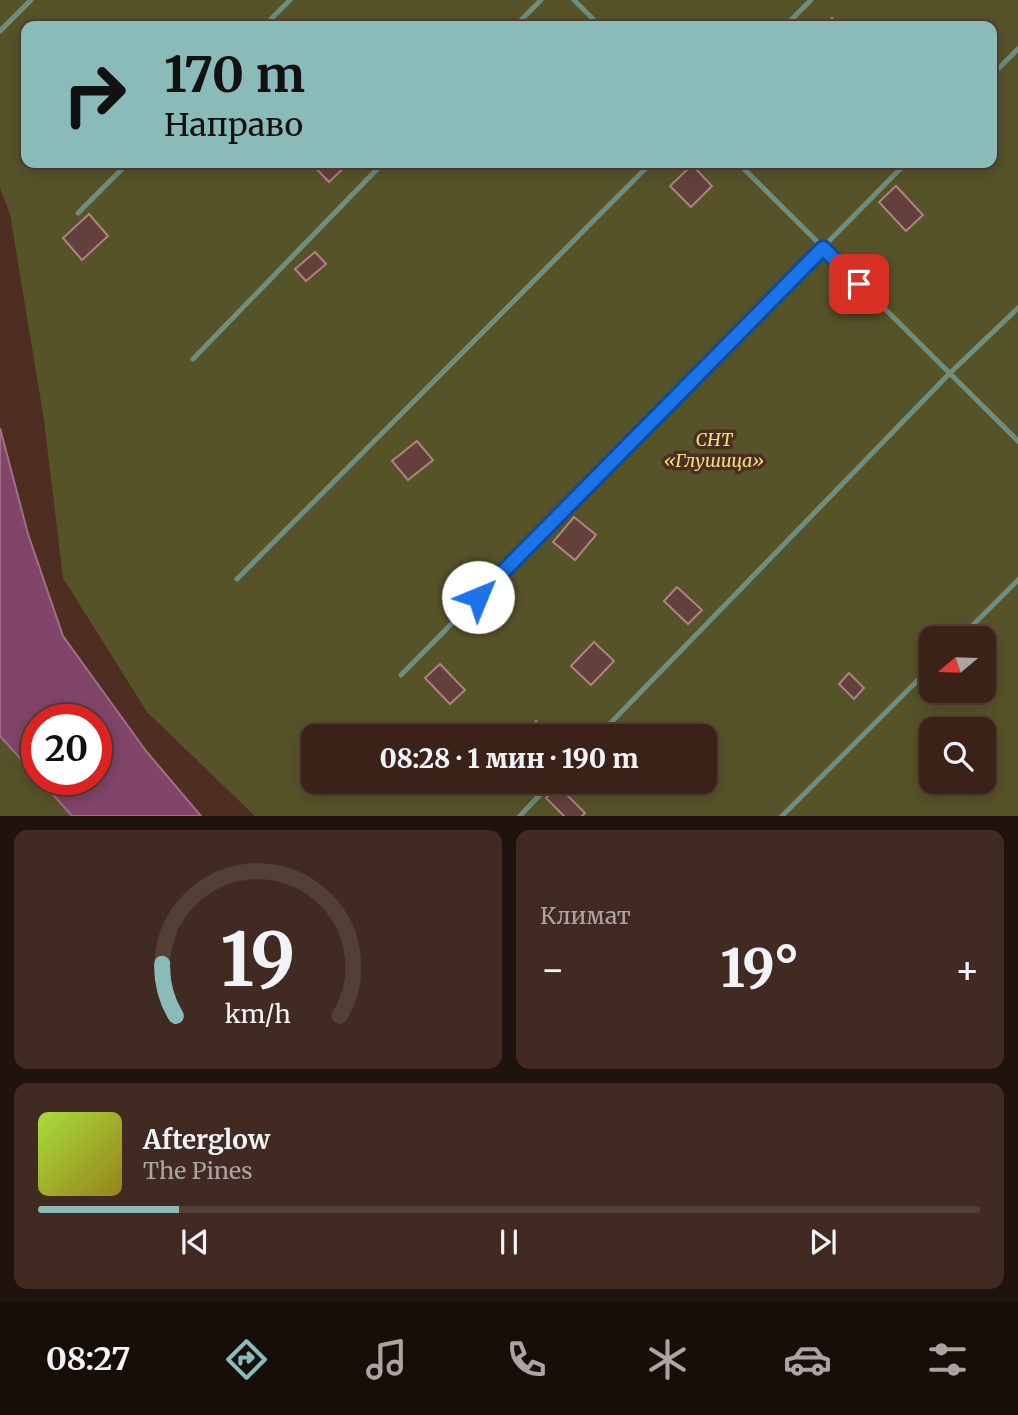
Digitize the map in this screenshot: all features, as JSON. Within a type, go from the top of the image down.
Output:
[{"type":"lane","points":[[0,31],[31,0]]},
{"type":"lane","points":[[269,21],[290,0]]},
{"type":"lane","points":[[520,21],[541,0]]},
{"type":"lane","points":[[574,0],[595,21]]},
{"type":"lane","points":[[790,21],[811,0]]},
{"type":"lane","points":[[997,70],[1018,49]]},
{"type":"lane","points":[[78,213],[123,168]]},
{"type":"lane","points":[[192,359],[378,168]]},
{"type":"lane","points":[[237,579],[646,168]]},
{"type":"lane","points":[[743,168],[1018,441]]},
{"type":"lane","points":[[401,675],[901,168]]},
{"type":"lane","points":[[610,724],[950,373],[1018,308]]},
{"type":"lane","points":[[972,626],[1018,580]]},
{"type":"lane","points":[[782,816],[919,679]]},
{"type":"lane","points":[[520,816],[541,794]]},
{"type":"green space","name":"СНТ «Глушица»","points":[[0,0],[1018,0],[1018,816],[255,816],[147,712],[63,578],[44,420],[10,214],[0,188]]},
{"type":"green space","points":[[0,736],[21,759],[21,795],[53,795],[72,816],[0,816]]},
{"type":"shaded area","points":[[0,428],[28,534],[63,636],[146,751],[201,816],[72,816],[53,795],[112,795],[112,704],[21,704],[21,759],[0,736]]},
{"type":"building","points":[[316,168],[344,168],[329,182]]},
{"type":"building","points":[[689,168],[695,168],[712,186],[691,207],[670,186]]},
{"type":"building","points":[[896,186],[923,215],[906,231],[879,202]]},
{"type":"building","points":[[89,214],[108,236],[82,260],[63,238]]},
{"type":"building","points":[[315,252],[326,264],[306,281],[295,269]]},
{"type":"building","points":[[417,441],[433,460],[408,480],[392,461]]},
{"type":"building","points":[[574,517],[596,535],[575,560],[553,542]]},
{"type":"building","points":[[677,587],[702,610],[688,624],[664,601]]},
{"type":"building","points":[[594,642],[614,661],[591,685],[571,666]]},
{"type":"building","points":[[440,664],[465,690],[450,704],[425,678]]},
{"type":"building","points":[[849,673],[864,688],[854,699],[839,684]]},
{"type":"building","points":[[550,794],[566,794],[585,813],[582,816],[564,816],[546,798]]},
{"type":"route","points":[[478,597],[823,248],[859,284]]}]
